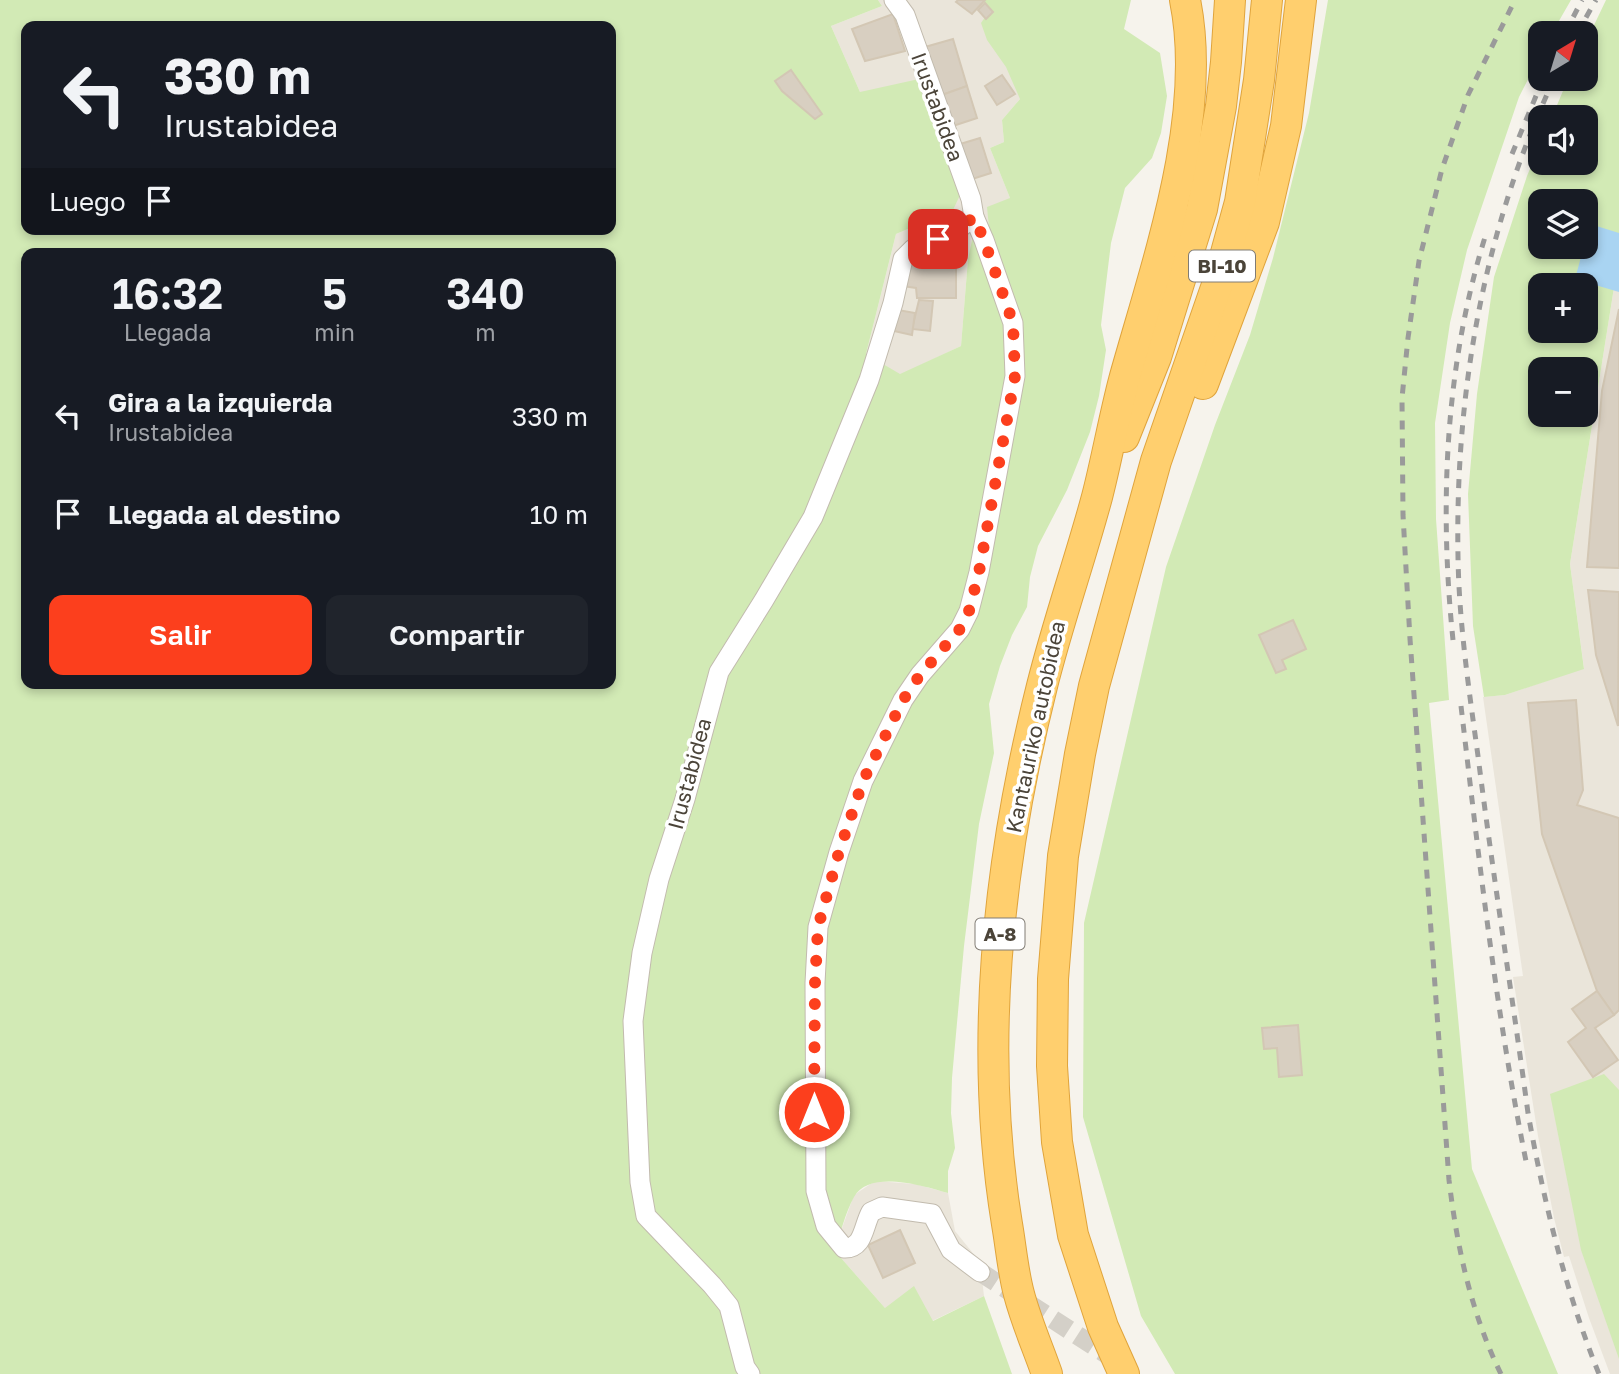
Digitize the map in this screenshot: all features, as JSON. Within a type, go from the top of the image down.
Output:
[{"type":"highway","points":[[1096,498],[1117,404],[1163,240],[1179,169],[1189,108],[1191,69],[1185,0]]},
{"type":"highway","name":"BI-10","points":[[1096,498],[1143,391],[1184,272],[1202,209],[1221,106],[1230,0]]},
{"type":"highway","name":"BI-10","points":[[1141,523],[1156,461],[1218,282],[1240,202],[1259,80],[1267,0]]},
{"type":"highway","points":[[1141,523],[1170,467],[1264,222],[1286,126],[1301,0]]},
{"type":"highway","name":"Kantauriko autobidea","points":[[1047,1374],[1019,1294],[998,1168],[992,1085],[996,971],[1007,869],[1022,771],[1064,604],[1096,498]]},
{"type":"highway","name":"A-8","points":[[1124,1374],[1102,1327],[1073,1234],[1057,1142],[1052,1066],[1053,979],[1063,856],[1080,754],[1094,687],[1141,523]]},
{"type":"street","name":"Irustabidea","points":[[894,0],[905,15],[1013,323],[1015,376],[979,572],[969,611],[960,629],[920,675],[903,700],[863,781],[818,927],[815,983],[816,1191],[826,1226],[844,1248],[852,1248],[859,1243],[871,1212],[883,1207],[932,1214],[951,1250],[980,1272]]},
{"type":"street","name":"Irustabidea","points":[[750,1374],[745,1367],[729,1306],[712,1284],[646,1216],[640,1182],[633,1021],[642,953],[659,879],[685,799],[719,672],[813,517],[869,380],[893,303],[903,259],[913,248],[954,232],[974,217]]},
{"type":"shaded area","points":[[878,0],[1019,0],[1020,99],[1002,120],[1004,142],[990,148],[1010,198],[968,259],[961,346],[900,375],[866,354],[896,234],[953,210],[860,92],[831,26],[882,6]]},
{"type":"shaded area","points":[[1619,256],[1619,1374],[1610,1374],[1569,1256],[1564,1257],[1554,1218],[1513,977],[1523,976],[1483,697],[1505,695],[1584,668],[1570,564],[1592,427],[1598,427],[1598,388]]},
{"type":"shaded area","points":[[875,1181],[915,1184],[948,1193],[955,1231],[980,1262],[984,1296],[932,1321],[885,1308],[834,1250],[854,1195]]},
{"type":"green space","points":[[0,0],[878,0],[882,6],[831,26],[860,92],[919,79],[960,195],[953,210],[896,234],[866,354],[900,374],[961,346],[968,259],[973,236],[989,227],[987,207],[1010,198],[990,148],[1004,142],[1002,120],[1020,99],[1006,67],[987,40],[981,23],[990,10],[982,0],[1131,0],[1124,29],[1160,53],[1167,96],[1161,133],[1152,158],[1125,188],[1111,243],[1101,325],[1106,350],[1090,432],[1067,490],[1038,546],[1030,577],[1027,607],[1012,635],[989,704],[994,753],[979,824],[964,946],[952,1078],[951,1113],[955,1148],[948,1171],[948,1193],[898,1182],[872,1184],[861,1189],[851,1203],[834,1250],[885,1308],[914,1286],[933,1321],[984,1296],[1012,1374],[0,1374]]},
{"type":"green space","points":[[1328,0],[1571,0],[1559,21],[1528,21],[1528,79],[1519,97],[1467,250],[1450,323],[1435,423],[1436,519],[1449,700],[1429,703],[1472,1169],[1558,1374],[1175,1374],[1141,1316],[1083,1117],[1084,923],[1166,567],[1215,425],[1250,335],[1273,258],[1309,113]]},
{"type":"green space","points":[[1606,0],[1619,0],[1619,256],[1598,388],[1598,357],[1528,357],[1528,427],[1592,427],[1570,564],[1584,669],[1505,695],[1484,697],[1473,626],[1468,494],[1477,394],[1494,277],[1528,174],[1598,175],[1598,105],[1557,105],[1563,91],[1598,91],[1596,21]]},
{"type":"green space","points":[[1604,1074],[1619,1090],[1619,1359],[1581,1250],[1550,1094]]},
{"type":"water","points":[[1598,226],[1619,233],[1619,292],[1598,286],[1598,273],[1577,273],[1580,259],[1598,259]]},
{"type":"building","points":[[985,0],[972,14],[956,2]]},
{"type":"building","points":[[985,3],[993,12],[986,19],[978,10]]},
{"type":"building","points":[[893,14],[905,51],[865,61],[852,29]]},
{"type":"building","points":[[953,39],[967,86],[939,96],[925,47]]},
{"type":"building","points":[[791,70],[822,114],[815,119],[782,91],[775,81]]},
{"type":"building","points":[[1002,75],[1015,94],[997,105],[985,86]]},
{"type":"building","points":[[967,86],[977,118],[950,127],[939,96]]},
{"type":"building","points":[[980,138],[991,173],[969,180],[957,145]]},
{"type":"building","points":[[941,243],[956,243],[956,298],[917,298],[916,288],[902,286],[915,254]]},
{"type":"building","points":[[919,300],[933,301],[930,331],[912,329]]},
{"type":"building","points":[[1619,309],[1619,568],[1587,567],[1602,391]]},
{"type":"building","points":[[898,310],[915,313],[912,335],[894,331]]},
{"type":"building","points":[[1588,590],[1619,592],[1618,726],[1596,655]]},
{"type":"building","points":[[1293,620],[1306,649],[1282,660],[1286,669],[1276,673],[1259,635]]},
{"type":"building","points":[[1576,700],[1583,790],[1577,805],[1619,818],[1619,1010],[1614,1015],[1597,991],[1542,834],[1528,703]]},
{"type":"building","points":[[1597,991],[1614,1015],[1595,1028],[1618,1060],[1593,1077],[1568,1042],[1586,1028],[1572,1009]]},
{"type":"building","points":[[1298,1025],[1302,1075],[1279,1077],[1277,1048],[1264,1049],[1262,1028]]},
{"type":"building","points":[[900,1230],[915,1263],[883,1278],[868,1245]]},
{"type":"tunnel","points":[[980,1272],[1117,1361]]},
{"type":"railway","points":[[1501,1374],[1473,1303],[1456,1230],[1449,1180],[1410,639],[1403,515],[1402,398],[1419,261],[1442,169],[1468,95],[1515,0]]},
{"type":"railway","points":[[1571,21],[1582,0]]},
{"type":"railway","points":[[1584,21],[1596,0]]},
{"type":"railway","points":[[1512,154],[1538,91]]},
{"type":"railway","points":[[1549,91],[1509,194],[1492,252],[1479,312],[1462,433],[1458,557],[1462,632],[1471,706],[1528,1113],[1557,1245],[1599,1374]]},
{"type":"railway","points":[[1453,640],[1446,538],[1449,435],[1462,333],[1486,234]]},
{"type":"railway","points":[[1461,706],[1497,994],[1527,1166]]},
{"type":"route","points":[[814,1112],[818,927],[863,781],[903,700],[920,675],[960,629],[969,611],[979,572],[1015,376],[1013,323],[974,217],[954,232],[938,239]]}]
